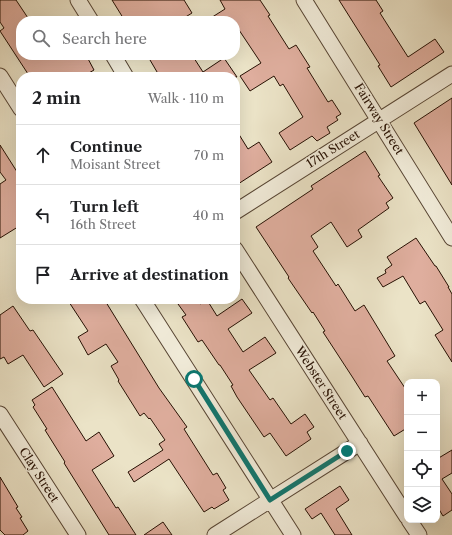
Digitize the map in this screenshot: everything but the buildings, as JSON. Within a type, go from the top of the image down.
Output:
[{"type":"street","points":[[78,0],[88,16]]},
{"type":"street","name":"Fairway Street","points":[[304,0],[452,238]]},
{"type":"street","points":[[116,60],[123,72]]},
{"type":"street","name":"17th Street","points":[[240,209],[452,74]]},
{"type":"street","points":[[0,76],[16,100]]},
{"type":"street","name":"Webster Street","points":[[240,257],[404,512]]},
{"type":"street","points":[[145,304],[293,535]]},
{"type":"street","name":"Clay Street","points":[[0,414],[78,535]]},
{"type":"street","points":[[215,535],[360,442]]},
{"type":"street","points":[[411,523],[418,535]]},
{"type":"route","points":[[194,379],[270,500],[347,451]]}]
